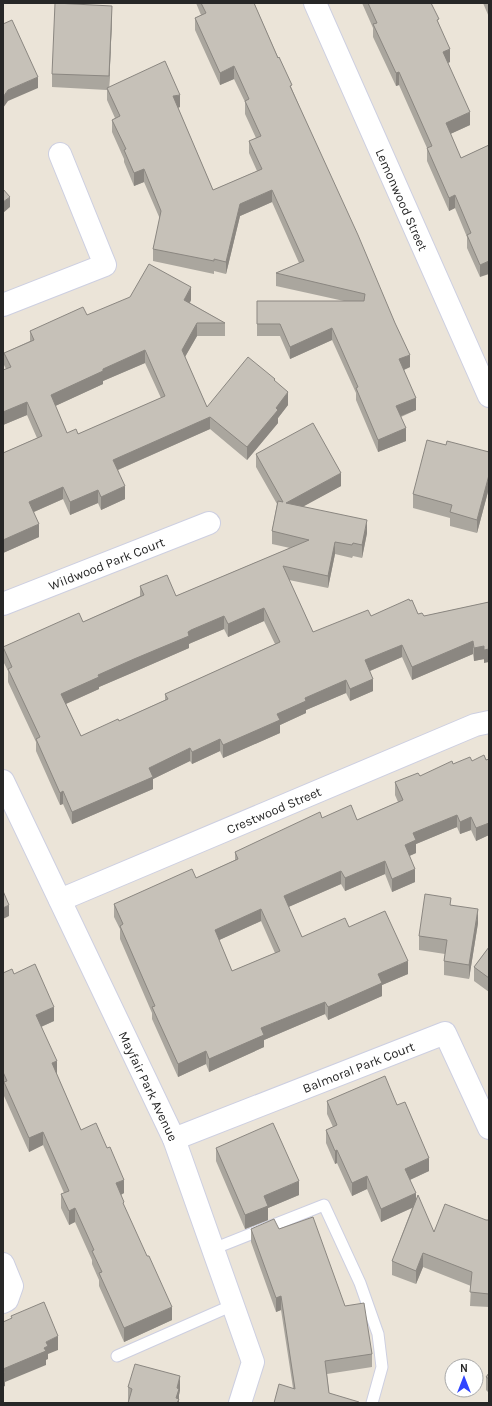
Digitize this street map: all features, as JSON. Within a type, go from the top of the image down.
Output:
[{"type":"street","name":"Lemonwood Street","points":[[315,3],[489,396]]},
{"type":"street","points":[[3,305],[105,265],[60,154]]},
{"type":"street","name":"Wildwood Park Court","points":[[3,604],[209,523]]},
{"type":"street","name":"Crestwood Street","points":[[60,900],[475,725],[489,722]]},
{"type":"street","name":"Mayfair Park Avenue","points":[[3,781],[174,1139],[253,1362],[240,1403]]},
{"type":"street","name":"Balmoral Park Court","points":[[174,1139],[445,1033],[489,1128]]},
{"type":"street","points":[[3,1264],[12,1286],[7,1300],[3,1302]]},
{"type":"lane","points":[[213,1249],[324,1205],[360,1283],[378,1334],[382,1367],[372,1403]]},
{"type":"lane","points":[[117,1356],[233,1305]]},
{"type":"building","points":[[55,3],[112,6],[109,76],[52,74]]},
{"type":"building","points":[[201,3],[254,3],[278,58],[279,57],[292,85],[290,86],[358,235],[410,355],[399,359],[416,398],[396,406],[406,428],[378,440],[356,388],[358,387],[332,328],[290,347],[280,324],[257,324],[257,301],[364,301],[365,294],[276,273],[304,261],[272,190],[240,204],[226,262],[153,249],[161,211],[144,169],[134,173],[124,150],[126,149],[112,120],[120,116],[107,88],[165,61],[180,95],[173,96],[213,190],[262,169],[249,141],[261,136],[245,101],[249,99],[234,66],[220,73],[195,18],[206,13]]},
{"type":"building","points":[[368,3],[431,3],[439,19],[437,20],[450,49],[443,52],[470,112],[446,123],[461,158],[489,145],[489,261],[480,265],[467,235],[471,233],[455,195],[449,198],[427,148],[432,146],[399,72],[396,73],[373,24],[377,23]]},
{"type":"building","points":[[12,20],[38,77],[8,90],[3,97],[3,24]]},
{"type":"building","points":[[3,189],[10,197],[3,202]]},
{"type":"building","points":[[149,264],[191,287],[184,300],[225,323],[197,323],[182,350],[207,407],[248,357],[275,379],[274,380],[288,392],[276,408],[278,410],[247,447],[210,417],[113,460],[125,486],[101,497],[98,490],[70,502],[63,487],[29,502],[39,524],[3,540],[3,453],[42,436],[27,402],[3,412],[3,370],[11,367],[4,353],[34,340],[30,331],[83,307],[87,315],[130,297]],"holes":[[[145,350],[165,396],[78,434],[76,429],[67,433],[51,395]]]},
{"type":"building","points":[[313,423],[341,473],[286,503],[367,520],[362,545],[335,542],[328,576],[283,566],[313,632],[368,610],[371,616],[409,599],[410,601],[412,600],[418,614],[422,613],[424,616],[489,602],[489,649],[484,650],[484,646],[474,648],[473,641],[412,667],[402,645],[365,660],[373,679],[350,689],[346,680],[305,698],[306,701],[277,714],[280,720],[223,745],[220,739],[192,752],[190,748],[149,768],[153,777],[72,812],[63,791],[60,793],[36,739],[40,737],[8,669],[12,667],[3,647],[79,613],[83,622],[144,595],[140,586],[167,575],[176,596],[309,540],[272,531],[278,501],[283,502],[256,454]],"holes":[[[264,608],[280,642],[165,694],[168,699],[81,736],[61,694],[99,677],[98,675],[189,636],[188,632],[191,630],[224,616],[228,624]]]},
{"type":"building","points":[[427,440],[446,445],[447,441],[489,452],[489,475],[477,520],[450,512],[452,505],[413,494]]},
{"type":"building","points":[[484,755],[486,760],[489,759],[489,823],[476,828],[471,817],[460,822],[457,815],[413,833],[416,840],[405,845],[415,869],[392,879],[385,861],[345,878],[341,871],[284,896],[302,937],[345,918],[349,927],[385,911],[408,961],[378,974],[382,983],[328,1007],[325,1002],[261,1028],[264,1035],[209,1059],[206,1051],[178,1064],[152,1007],[155,1006],[120,926],[123,924],[114,904],[192,869],[196,878],[238,859],[235,852],[320,812],[322,818],[351,805],[357,820],[403,800],[395,782],[418,773],[420,776],[452,761],[453,764],[470,757],[472,761]],"holes":[[[261,909],[280,951],[232,971],[215,930]]]},
{"type":"building","points":[[3,891],[9,905],[3,908]]},
{"type":"building","points":[[425,894],[451,898],[450,905],[478,909],[469,965],[444,961],[447,940],[419,936]]},
{"type":"building","points":[[489,947],[489,978],[474,967]]},
{"type":"building","points":[[35,964],[54,1007],[36,1015],[57,1061],[52,1063],[81,1130],[96,1123],[107,1148],[110,1147],[124,1180],[116,1183],[124,1202],[123,1203],[172,1307],[124,1328],[99,1273],[102,1272],[92,1251],[94,1250],[75,1208],[69,1211],[61,1194],[69,1191],[43,1132],[29,1138],[4,1082],[7,1081],[3,1072],[3,973],[12,969],[14,974]]},
{"type":"building","points":[[385,1076],[397,1105],[405,1102],[429,1158],[405,1169],[416,1193],[381,1209],[367,1176],[352,1183],[326,1130],[337,1125],[327,1101]]},
{"type":"building","points":[[273,1123],[299,1181],[264,1196],[268,1206],[245,1215],[216,1148]]},
{"type":"building","points":[[418,1195],[434,1232],[445,1204],[489,1220],[489,1294],[470,1292],[472,1272],[423,1253],[416,1271],[392,1261]]},
{"type":"building","points":[[313,1217],[345,1306],[364,1303],[372,1354],[325,1361],[329,1393],[359,1402],[358,1403],[274,1403],[279,1384],[295,1389],[281,1296],[276,1298],[251,1229],[274,1219],[279,1229]]},
{"type":"building","points":[[44,1302],[58,1336],[46,1342],[48,1346],[44,1348],[46,1351],[3,1369],[3,1322],[12,1318],[11,1316]]},
{"type":"building","points":[[135,1364],[180,1376],[177,1388],[179,1389],[176,1398],[179,1399],[177,1403],[128,1403],[132,1389],[128,1387]]}]
